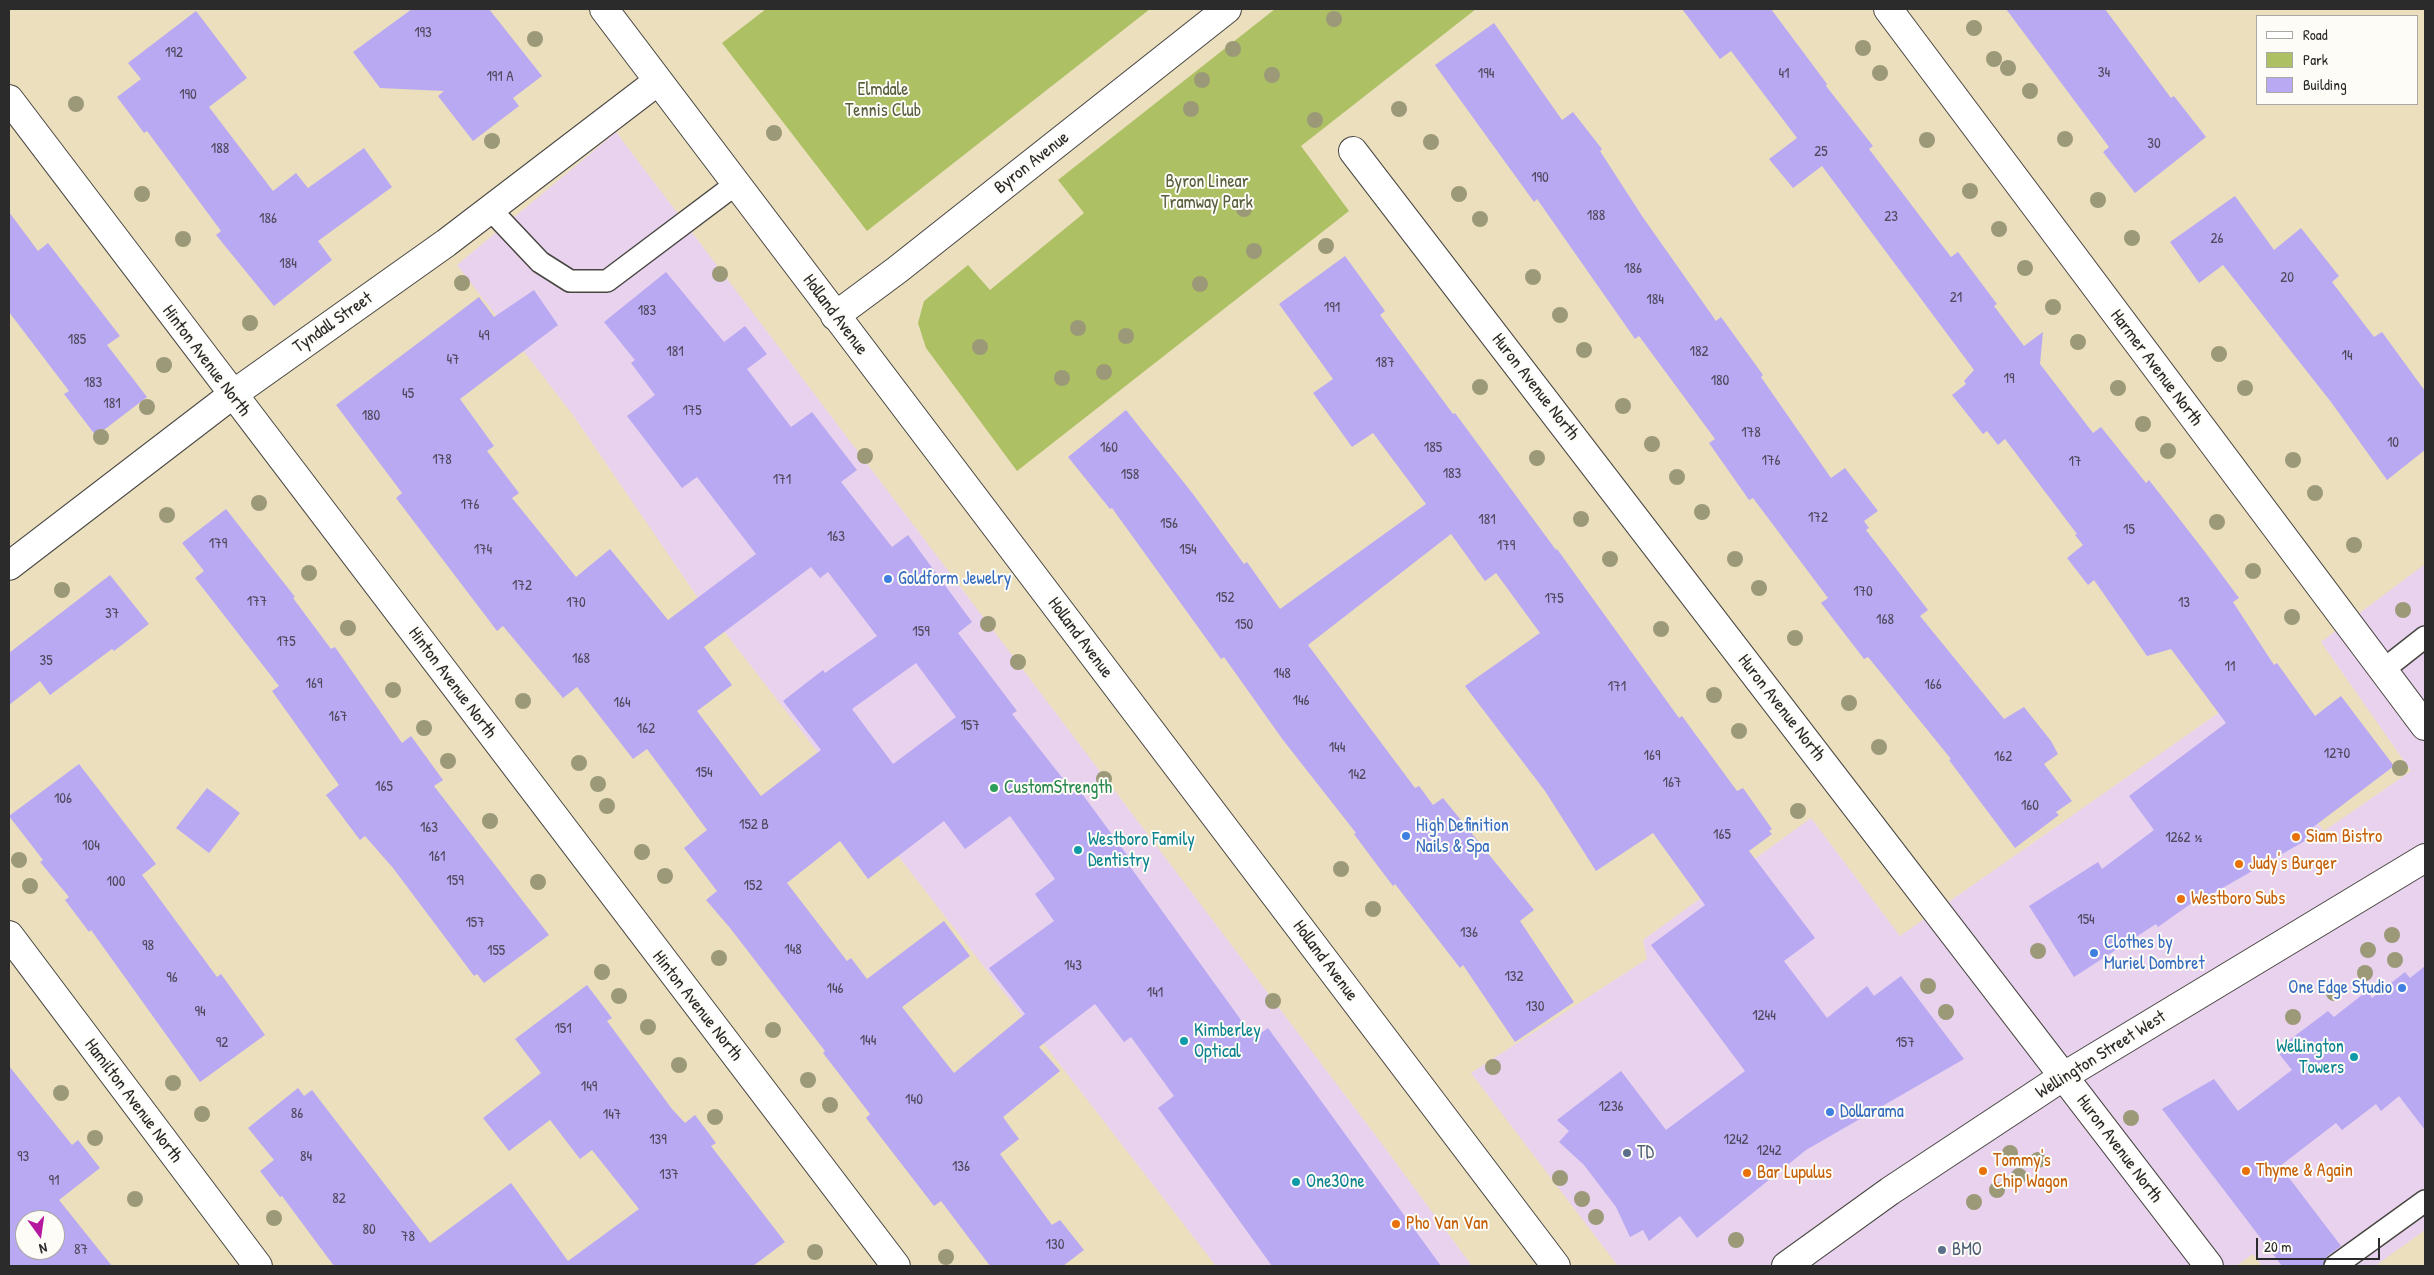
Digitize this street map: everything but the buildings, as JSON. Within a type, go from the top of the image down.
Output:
[{"type":"street","name":"Holland Avenue","points":[[604,9],[1556,1266]]},
{"type":"street","name":"Byron Avenue","points":[[835,316],[897,270],[1227,9]]},
{"type":"street","name":"Harmer Avenue North","points":[[1888,9],[2382,670],[2421,710]]},
{"type":"street","name":"Tyndall Street","points":[[9,566],[232,395],[446,243],[658,81]]},
{"type":"street","name":"Hinton Avenue North","points":[[9,99],[232,395],[896,1266]]},
{"type":"street","name":"Huron Avenue North","points":[[1353,151],[2064,1076],[2205,1265]]},
{"type":"street","name":"Wellington Street West","points":[[1786,1266],[1890,1191],[2064,1076],[2425,858]]},
{"type":"street","name":"Hamilton Avenue North","points":[[9,935],[258,1266]]},
{"type":"lane","points":[[490,209],[540,262],[570,281],[607,281],[736,184]]},
{"type":"lane","points":[[2382,670],[2425,637]]},
{"type":"lane","points":[[2335,1266],[2425,1201]]},
{"type":"shaded area","points":[[616,132],[1379,1140],[1472,1266],[1216,1266],[696,595],[573,415],[457,265]]},
{"type":"shaded area","points":[[2425,564],[2425,1230],[2375,1266],[2262,1266],[2253,1254],[2236,1266],[1618,1266],[1471,1073],[1647,959],[1643,940],[1811,818],[1900,936],[2227,707],[2324,831],[2411,771],[2321,642]]},
{"type":"green space","name":"Elmdale Tennis Club","points":[[766,9],[1150,9],[867,231],[722,43]]},
{"type":"green space","name":"Byron Linear Tramway Park","points":[[1275,9],[1476,9],[1301,146],[1349,211],[1017,471],[926,348],[918,323],[924,301],[968,265],[990,290],[1084,213],[1058,180]]},
{"type":"place","name":"Goldform Jewelry","points":[[888,579]]},
{"type":"place","name":"CustomStrength","points":[[994,788]]},
{"type":"place","name":"High Definition Nails & Spa","points":[[1406,836]]},
{"type":"place","name":"Siam Bistro","points":[[2296,837]]},
{"type":"place","name":"Westboro Family Dentistry","points":[[1078,850]]},
{"type":"place","name":"Judy's Burger","points":[[2239,864]]},
{"type":"place","name":"Westboro Subs","points":[[2181,899]]},
{"type":"place","name":"Clothes by Muriel Dombret","points":[[2094,953]]},
{"type":"place","name":"One Edge Studio","points":[[2402,988]]},
{"type":"place","name":"Kimberley Optical","points":[[1184,1041]]},
{"type":"place","name":"Wellington Towers","points":[[2354,1057]]},
{"type":"place","name":"Dollarama","points":[[1830,1112]]},
{"type":"place","name":"TD","points":[[1627,1153]]},
{"type":"place","name":"Tommy's Chip Wagon","points":[[1983,1171]]},
{"type":"place","name":"Thyme & Again","points":[[2246,1171]]},
{"type":"place","name":"Bar Lupulus","points":[[1747,1173]]},
{"type":"place","name":"One3One","points":[[1296,1182]]},
{"type":"place","name":"Pho Van Van","points":[[1396,1224]]},
{"type":"place","name":"BMO","points":[[1942,1250]]}]
